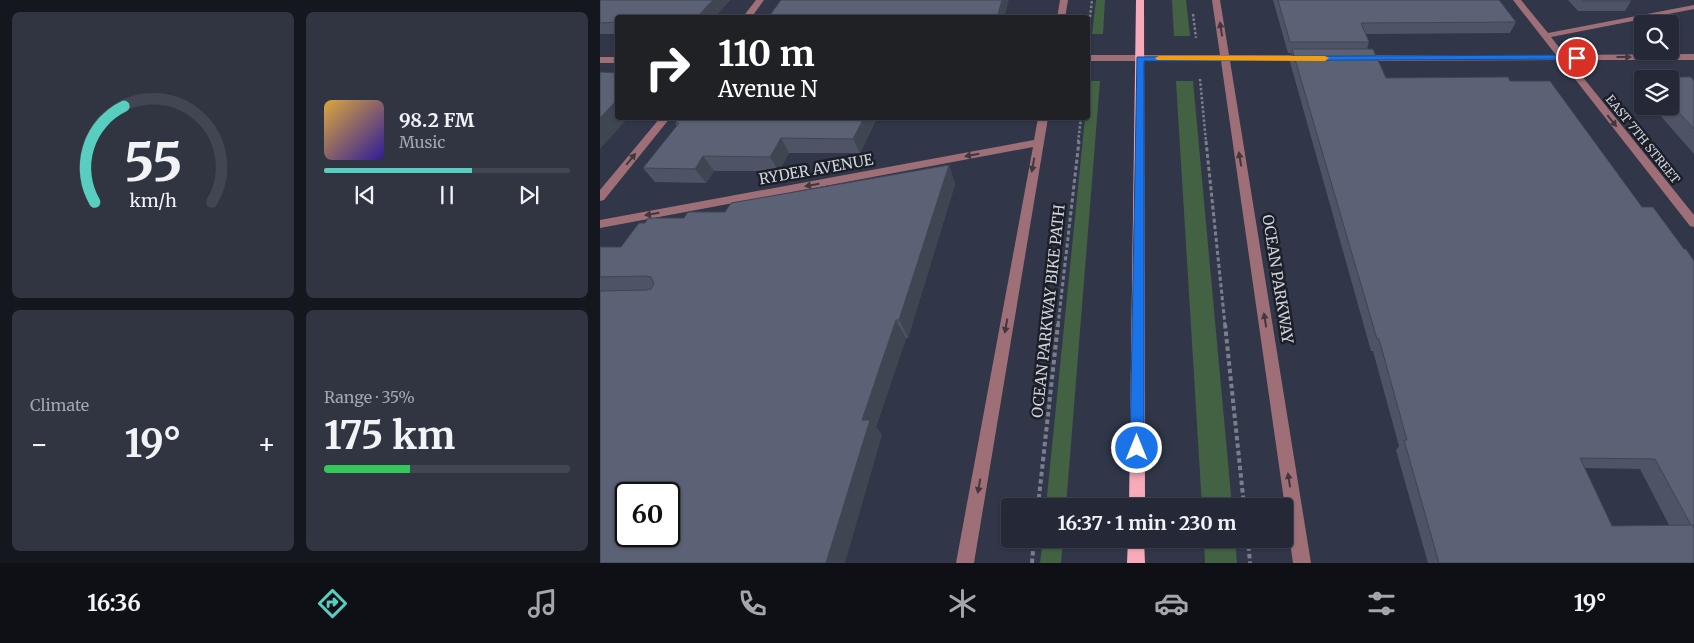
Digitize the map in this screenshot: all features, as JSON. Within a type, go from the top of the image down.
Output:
[{"type":"main road","points":[[1137,498],[1140,0]]},
{"type":"main road","points":[[1136,548],[1136,563]]},
{"type":"street","points":[[748,15],[760,0]]},
{"type":"street","points":[[1062,15],[1064,0]]},
{"type":"street","name":"OCEAN PARKWAY","points":[[1216,0],[1302,563]]},
{"type":"street","name":"EAST 7TH STREET","points":[[1517,0],[1694,223]]},
{"type":"street","points":[[1545,36],[1694,7]]},
{"type":"street","points":[[1353,58],[1694,57]]},
{"type":"street","points":[[1090,58],[1314,58]]},
{"type":"street","points":[[600,60],[615,60]]},
{"type":"street","points":[[600,197],[663,120]]},
{"type":"street","points":[[965,563],[1042,120]]},
{"type":"street","name":"RYDER AVENUE","points":[[600,224],[1037,143]]},
{"type":"path","points":[[1090,18],[1092,0]]},
{"type":"path","points":[[1193,8],[1196,40]]},
{"type":"path","points":[[1199,74],[1243,498]]},
{"type":"path","name":"OCEAN PARKWAY BIKE PATH","points":[[1039,498],[1081,120]]},
{"type":"path","points":[[1032,563],[1033,548]]},
{"type":"path","points":[[1249,548],[1250,563]]},
{"type":"green space","points":[[1096,0],[1105,0],[1103,34],[1092,34]]},
{"type":"green space","points":[[1172,0],[1186,0],[1190,36],[1174,36]]},
{"type":"green space","points":[[1090,81],[1100,81],[1067,498],[1047,498],[1085,120],[1090,120]]},
{"type":"green space","points":[[1176,81],[1193,81],[1231,498],[1202,498]]},
{"type":"green space","points":[[1042,548],[1062,548],[1061,563],[1040,563]]},
{"type":"green space","points":[[1204,548],[1236,548],[1237,563],[1205,563]]},
{"type":"building","points":[[600,0],[713,0],[699,15],[615,15],[615,22],[600,23]]},
{"type":"building","points":[[781,0],[1002,0],[998,15],[770,15]]},
{"type":"building","points":[[1278,0],[1499,0],[1516,22],[1361,23],[1369,42],[1290,42]]},
{"type":"building","points":[[1630,0],[1631,1],[1583,1]]},
{"type":"building","points":[[1292,49],[1373,49],[1386,78],[1508,77],[1510,81],[1550,81],[1642,207],[1653,207],[1694,261],[1694,525],[1692,525],[1694,528],[1694,563],[1439,563],[1404,440],[1407,440],[1379,339],[1377,339]],"holes":[[[1580,458],[1655,459],[1691,525],[1612,526]]]},
{"type":"building","points":[[600,72],[615,73],[615,102],[600,118]]},
{"type":"building","points":[[1679,77],[1691,77],[1694,81],[1694,129],[1679,113]]},
{"type":"building","points":[[678,120],[863,120],[853,139],[781,138],[770,157],[703,156],[695,169],[643,168],[679,123],[675,123]]},
{"type":"building","points":[[949,165],[899,320],[896,320],[862,420],[870,420],[826,563],[600,563],[600,291],[646,290],[651,289],[654,284],[651,277],[646,276],[600,277],[600,247],[621,247],[639,223],[645,223],[648,218],[684,218],[688,212],[725,212],[731,203]]},
{"type":"slow traffic","points":[[1159,58],[1325,58]]},
{"type":"route","points":[[1137,448],[1140,58],[1577,58]]}]
